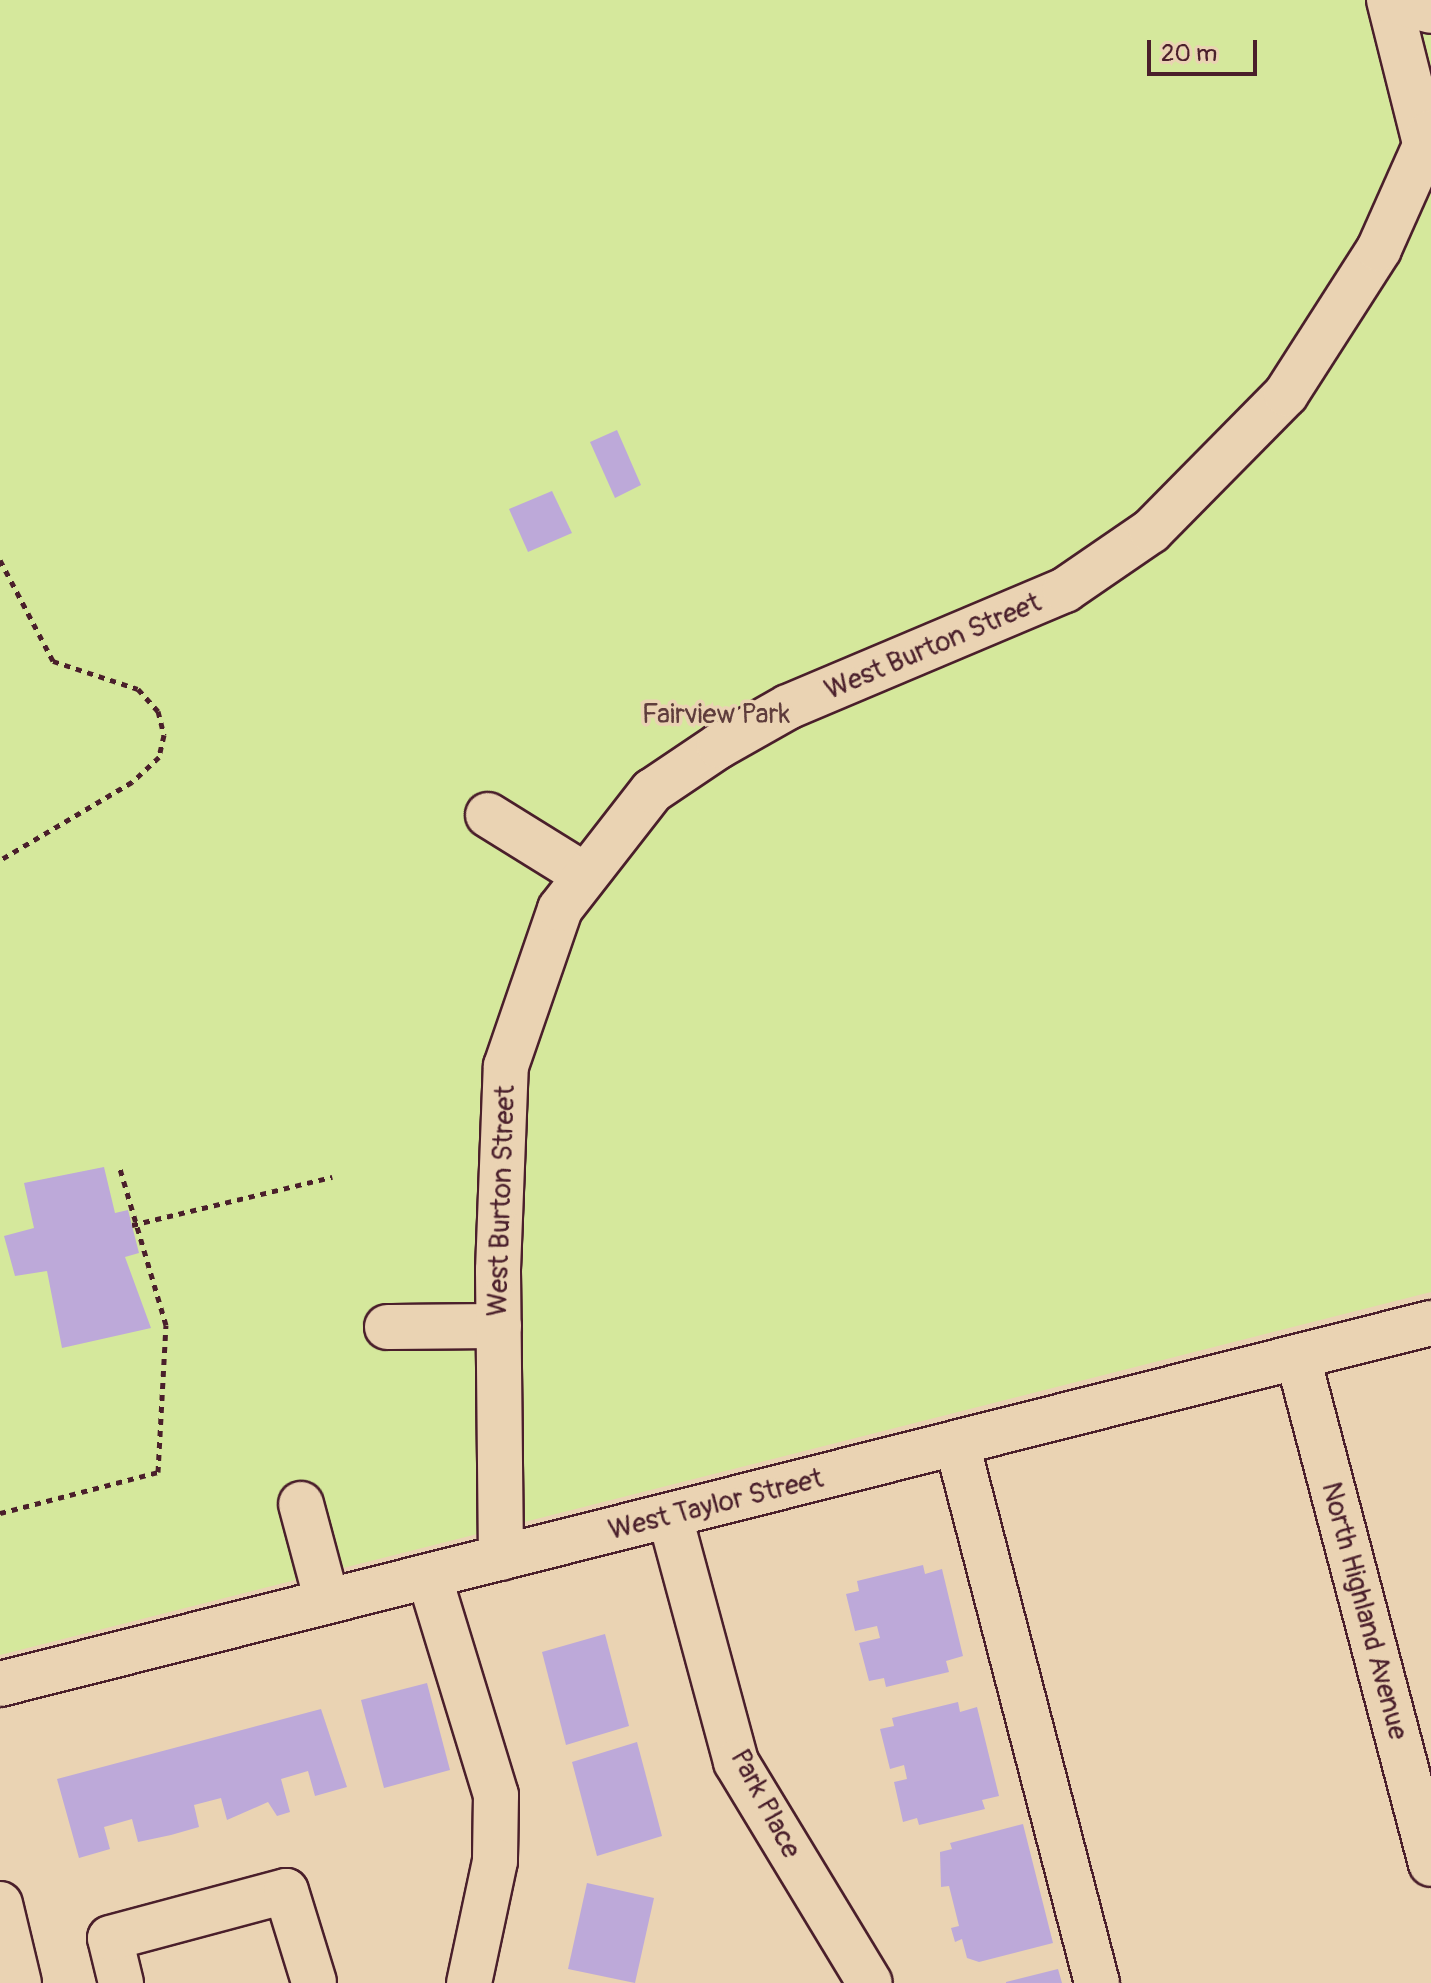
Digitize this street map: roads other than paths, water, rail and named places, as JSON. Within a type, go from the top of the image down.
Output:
[{"type":"street","points":[[1389,0],[1431,11]]},
{"type":"street","points":[[1389,0],[1428,136]]},
{"type":"street","name":"West Burton Street","points":[[501,1558],[499,1326],[506,1066],[555,923],[583,874],[652,791],[719,746],[788,707],[1065,590],[1151,531],[1212,475],[1312,358],[1379,249],[1428,136]]},
{"type":"street","points":[[488,815],[583,874]]},
{"type":"street","name":"West Taylor Street","points":[[0,1684],[1431,1323]]},
{"type":"street","points":[[387,1327],[499,1326]]},
{"type":"street","name":"North Highland Avenue","points":[[1298,1358],[1431,1864]]},
{"type":"street","points":[[957,1444],[1097,1983]]},
{"type":"street","points":[[301,1504],[327,1601]]},
{"type":"street","name":"Park Place","points":[[670,1517],[736,1762],[870,1983]]},
{"type":"street","points":[[429,1576],[496,1795],[495,1861],[469,1983]]},
{"type":"street","points":[[121,1983],[110,1938],[286,1891],[312,1982],[341,1983]]},
{"type":"street","points":[[0,1904],[19,1983]]},
{"type":"park label","name":"Fairview Park","points":[[716,715]]}]
